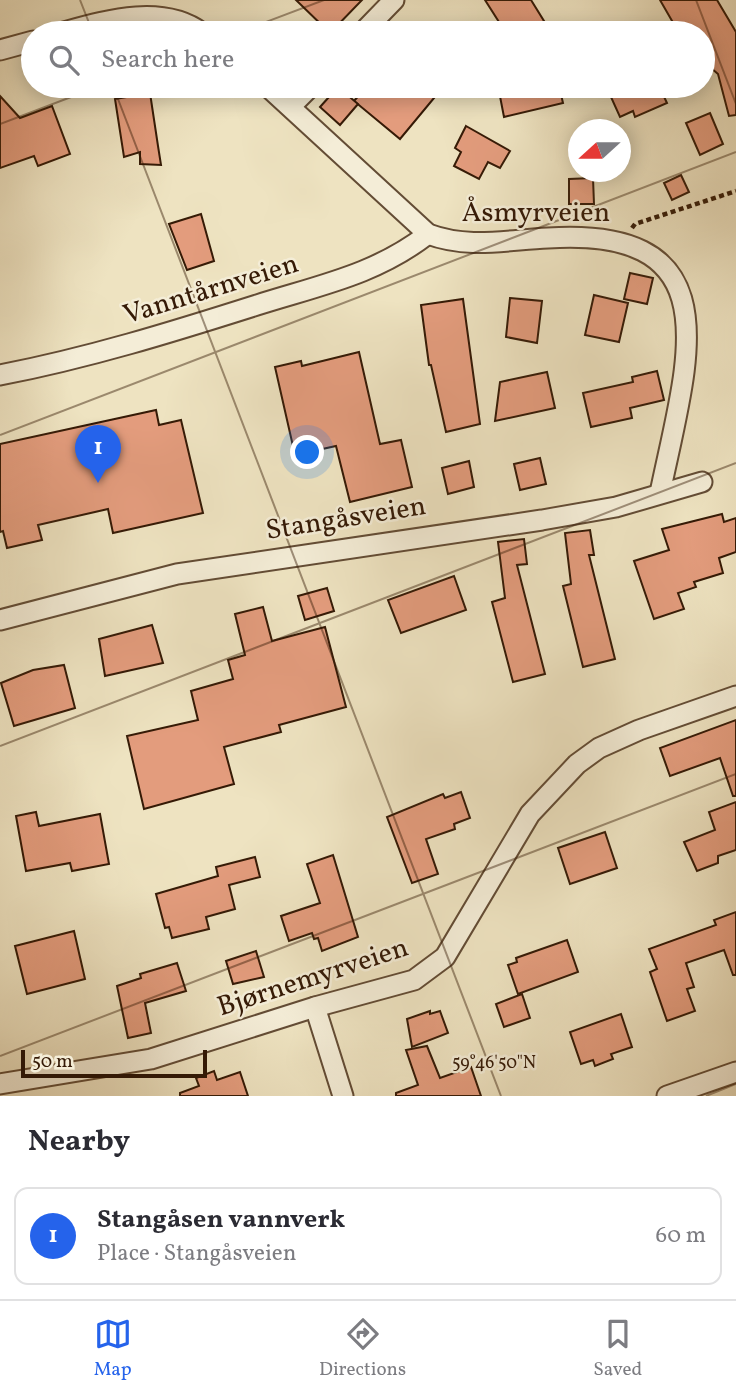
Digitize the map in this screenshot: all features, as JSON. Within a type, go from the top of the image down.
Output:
[{"type":"street","points":[[374,21],[394,0]]},
{"type":"street","points":[[105,21],[159,17],[177,21]]},
{"type":"street","points":[[0,50],[21,44]]},
{"type":"street","name":"Åsmyrveien","points":[[281,98],[428,233],[450,242],[485,244],[551,237],[622,241],[649,249],[671,262],[684,277],[691,296],[689,368],[660,494]]},
{"type":"street","points":[[291,106],[299,98]]},
{"type":"street","name":"Vanntårnveien","points":[[0,375],[133,345],[360,274],[400,256],[428,233]]},
{"type":"street","name":"Stangåsveien","points":[[0,620],[177,574],[542,520],[616,507],[702,482]]},
{"type":"street","name":"Bjørnemyrveien","points":[[0,1084],[151,1059],[315,1007],[414,980],[445,957],[530,814],[577,764],[599,748],[639,730],[736,696]]},
{"type":"street","points":[[315,1007],[342,1096]]},
{"type":"street","points":[[667,1096],[736,1072]]},
{"type":"path","points":[[622,241],[635,224],[736,191]]},
{"type":"building","points":[[296,0],[362,0],[342,21],[318,21]]},
{"type":"building","points":[[485,0],[531,0],[544,21],[498,21]]},
{"type":"building","points":[[660,0],[717,0],[736,32],[736,115],[729,116],[715,71],[715,21],[672,21]]},
{"type":"building","points":[[0,96],[20,118],[52,106],[70,154],[38,166],[34,156],[0,168]]},
{"type":"building","points":[[151,98],[161,165],[140,164],[140,152],[124,157],[115,99]]},
{"type":"building","points":[[328,98],[351,98],[358,104],[340,125],[320,107]]},
{"type":"building","points":[[357,98],[434,98],[400,139],[354,101]]},
{"type":"building","points":[[500,98],[562,98],[563,103],[504,117]]},
{"type":"building","points":[[611,98],[665,98],[667,103],[635,117],[633,111],[620,117]]},
{"type":"building","points":[[710,113],[723,144],[700,155],[686,123]]},
{"type":"building","points":[[466,126],[510,151],[500,168],[488,162],[479,179],[454,166],[461,152],[455,148]]},
{"type":"building","points":[[681,175],[689,192],[672,200],[664,183]]},
{"type":"building","points":[[569,182],[593,182],[594,204],[569,204]]},
{"type":"building","points":[[201,214],[214,261],[187,270],[169,224]]},
{"type":"building","points":[[630,273],[653,278],[647,304],[624,299]]},
{"type":"building","points":[[594,295],[628,303],[619,342],[585,335]]},
{"type":"building","points":[[510,298],[542,301],[537,343],[506,337]]},
{"type":"building","points":[[463,299],[480,424],[446,432],[429,365],[421,305]]},
{"type":"building","points":[[359,352],[380,444],[401,440],[412,487],[350,502],[336,446],[295,455],[275,367],[301,361],[302,366]]},
{"type":"building","points":[[657,371],[664,400],[630,408],[632,418],[591,427],[583,393],[633,382],[632,377]]},
{"type":"building","points":[[547,372],[555,408],[495,421],[500,382]]},
{"type":"building","points":[[156,410],[159,425],[181,420],[203,513],[113,533],[108,509],[38,525],[42,540],[7,548],[3,531],[0,532],[0,444]]},
{"type":"building","points":[[540,458],[546,484],[520,490],[514,464]]},
{"type":"building","points":[[469,461],[474,487],[448,494],[442,468]]},
{"type":"building","points":[[722,514],[724,522],[736,518],[736,552],[719,558],[723,573],[694,582],[696,587],[678,593],[684,609],[654,619],[634,561],[669,550],[662,529]]},
{"type":"building","points":[[590,530],[594,555],[589,555],[615,659],[583,667],[563,586],[571,584],[565,533]]},
{"type":"building","points":[[524,539],[527,564],[517,565],[545,674],[513,682],[492,602],[505,598],[498,542]]},
{"type":"building","points":[[454,576],[466,610],[401,633],[388,600]]},
{"type":"building","points":[[327,588],[334,611],[305,620],[298,596]]},
{"type":"building","points":[[263,607],[272,641],[325,627],[346,707],[279,725],[281,732],[224,747],[234,784],[144,809],[127,736],[198,720],[191,691],[233,679],[228,660],[245,655],[235,614]]},
{"type":"building","points":[[152,625],[163,663],[105,676],[99,639]]},
{"type":"building","points":[[64,665],[75,708],[14,726],[1,683],[33,670]]},
{"type":"building","points":[[736,720],[736,796],[733,796],[720,758],[670,776],[660,748]]},
{"type":"building","points":[[461,792],[470,818],[454,824],[455,829],[426,839],[438,874],[412,883],[387,817],[443,794],[445,798]]},
{"type":"building","points":[[736,802],[736,850],[718,856],[718,863],[697,871],[684,842],[715,830],[709,812]]},
{"type":"building","points":[[36,812],[39,826],[100,814],[109,864],[72,871],[70,863],[26,871],[16,816]]},
{"type":"building","points":[[605,832],[617,868],[570,884],[558,848]]},
{"type":"building","points":[[333,855],[358,937],[322,951],[318,938],[314,939],[312,933],[289,941],[281,916],[320,903],[307,864]]},
{"type":"building","points":[[255,857],[260,877],[229,885],[235,909],[206,917],[209,929],[172,938],[169,927],[165,928],[156,894],[218,876],[216,867]]},
{"type":"building","points":[[736,912],[736,975],[733,975],[724,950],[686,963],[694,987],[687,989],[695,1011],[667,1021],[650,972],[657,969],[649,949],[716,925],[714,920]]},
{"type":"building","points":[[74,931],[85,979],[27,994],[15,946]]},
{"type":"building","points":[[567,940],[578,972],[518,994],[508,965],[517,962],[516,958]]},
{"type":"building","points":[[256,951],[264,977],[233,984],[226,961]]},
{"type":"building","points":[[177,963],[186,991],[145,1003],[151,1033],[128,1038],[117,986],[141,978],[140,974]]},
{"type":"building","points":[[522,994],[530,1018],[504,1027],[496,1004]]},
{"type":"building","points":[[430,1011],[430,1014],[440,1011],[448,1033],[412,1047],[407,1019]]},
{"type":"building","points":[[621,1014],[632,1047],[611,1054],[613,1059],[595,1066],[593,1060],[581,1064],[570,1032]]},
{"type":"building","points":[[427,1046],[440,1078],[471,1067],[481,1096],[396,1096],[396,1093],[418,1085],[406,1050]]},
{"type":"building","points":[[214,1071],[217,1080],[240,1072],[248,1096],[180,1096],[180,1093],[199,1086],[196,1078]]},
{"type":"place","name":"Stangåsen vannverk","points":[[98,483]]}]
